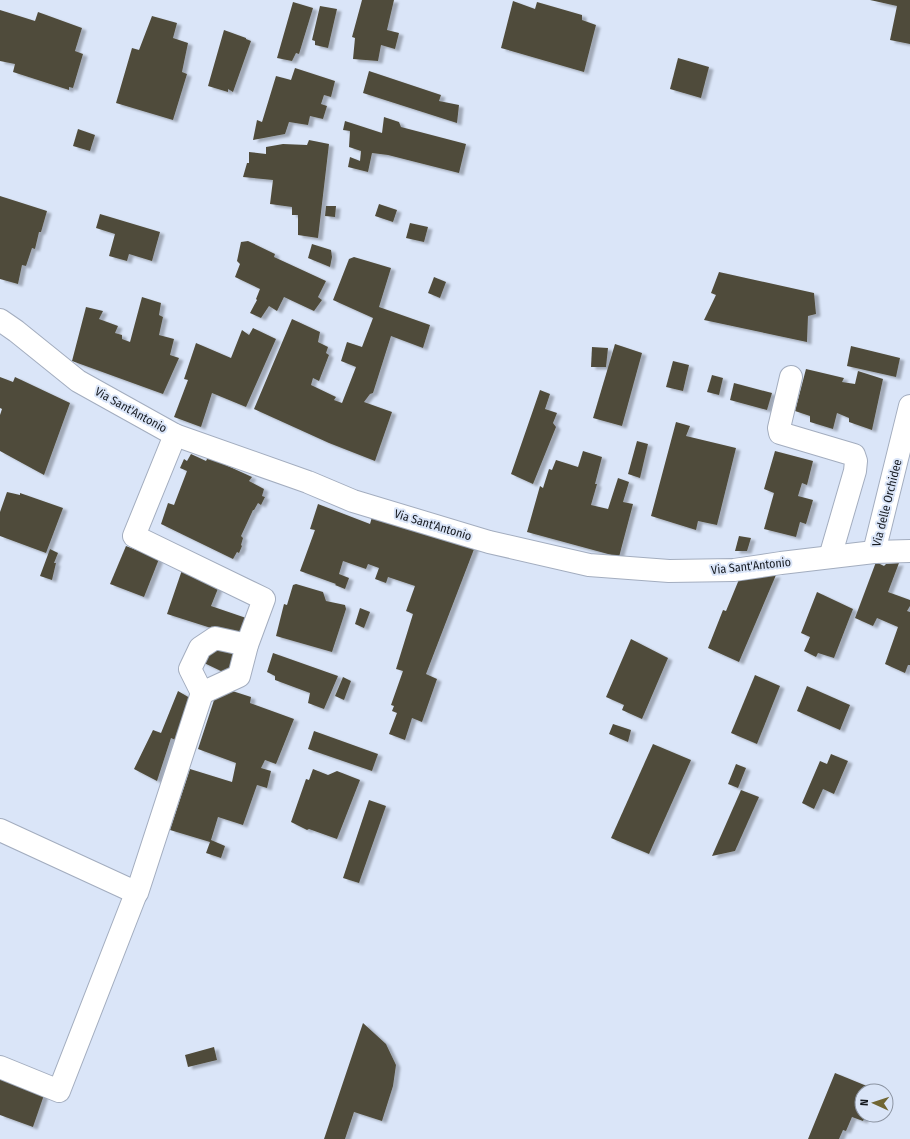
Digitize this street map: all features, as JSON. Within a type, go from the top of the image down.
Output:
[{"type":"street","name":"Via Sant'Antonio","points":[[0,320],[78,380],[175,435],[308,482],[352,500],[489,542],[589,565],[669,571],[734,570],[830,557],[910,550]]},
{"type":"street","points":[[791,377],[779,428],[780,433],[854,455],[856,461],[855,471],[830,557]]},
{"type":"street","name":"Via delle Orchidee","points":[[874,552],[910,406]]},
{"type":"street","points":[[175,435],[134,536],[264,600],[247,645],[239,676],[202,693]]},
{"type":"street","points":[[0,830],[137,893],[202,693],[190,669],[200,648],[215,638],[247,645]]},
{"type":"street","points":[[0,1067],[60,1091],[135,896]]},
{"type":"building","points":[[362,0],[394,0],[387,30],[399,33],[395,49],[381,45],[378,61],[353,59],[355,38],[352,37]]},
{"type":"building","points":[[870,0],[910,0],[910,44],[890,40],[897,6]]},
{"type":"building","points":[[513,1],[535,9],[537,2],[582,15],[582,20],[596,25],[584,72],[501,48]]},
{"type":"building","points":[[293,2],[313,8],[299,54],[296,53],[292,61],[277,58]]},
{"type":"building","points":[[320,6],[337,9],[328,48],[315,45],[315,41],[312,40]]},
{"type":"building","points":[[0,10],[35,21],[38,12],[82,28],[75,51],[83,54],[73,88],[69,87],[69,90],[13,72],[15,64],[0,61]]},
{"type":"building","points":[[152,16],[177,23],[173,38],[188,43],[182,72],[187,74],[173,120],[116,103],[132,48],[139,50]]},
{"type":"building","points":[[224,30],[251,41],[233,92],[228,89],[228,92],[208,86]]},
{"type":"building","points":[[678,58],[709,67],[701,98],[670,89]]},
{"type":"building","points":[[295,68],[335,81],[331,97],[324,95],[321,104],[327,106],[323,119],[310,116],[308,125],[289,122],[285,134],[253,140],[257,120],[262,122],[276,76],[291,80]]},
{"type":"building","points":[[369,71],[441,95],[439,101],[459,105],[457,123],[363,93]]},
{"type":"building","points":[[384,117],[399,122],[401,127],[466,144],[459,173],[388,155],[372,153],[368,172],[348,167],[350,157],[360,161],[361,151],[349,147],[350,131],[343,130],[345,121],[382,133]]},
{"type":"building","points":[[78,129],[95,135],[90,151],[73,146]]},
{"type":"building","points":[[309,140],[329,144],[318,238],[298,235],[298,215],[292,215],[292,207],[270,204],[273,180],[243,177],[247,163],[249,163],[249,152],[266,154],[266,147],[283,144],[307,145]]},
{"type":"building","points":[[0,196],[47,211],[41,232],[39,232],[35,249],[32,248],[26,266],[22,265],[18,284],[0,279]]},
{"type":"building","points":[[379,204],[397,210],[393,222],[375,216]]},
{"type":"building","points":[[326,206],[336,206],[335,217],[325,216]]},
{"type":"building","points":[[100,214],[160,232],[152,261],[129,254],[127,261],[109,256],[115,234],[96,228]]},
{"type":"building","points":[[410,223],[428,227],[424,242],[406,238]]},
{"type":"building","points":[[248,241],[275,254],[274,257],[326,281],[318,297],[322,300],[314,311],[284,297],[277,311],[269,306],[261,318],[250,313],[257,300],[256,299],[260,289],[235,277],[240,264],[237,261],[241,242]]},
{"type":"building","points":[[312,244],[331,250],[332,257],[330,267],[308,258]]},
{"type":"building","points":[[354,257],[391,268],[379,307],[430,325],[423,348],[391,336],[373,393],[370,394],[364,402],[392,412],[375,461],[329,443],[254,409],[292,319],[320,332],[318,342],[328,347],[326,353],[329,355],[319,381],[313,378],[311,385],[336,397],[334,400],[342,403],[356,367],[341,361],[347,342],[362,347],[373,318],[333,300],[349,259]]},
{"type":"building","points":[[719,272],[814,293],[816,314],[808,316],[807,342],[704,320],[716,295],[711,293]]},
{"type":"building","points":[[434,277],[446,282],[440,298],[428,293]]},
{"type":"building","points":[[142,297],[161,303],[159,315],[163,317],[159,335],[174,339],[170,355],[179,358],[163,394],[72,361],[86,307],[103,311],[99,319],[118,326],[115,333],[122,335],[122,339],[130,342]]},
{"type":"building","points":[[253,328],[276,339],[246,407],[212,393],[201,427],[174,417],[188,380],[184,379],[196,343],[231,358],[242,330],[249,335]]},
{"type":"building","points":[[615,344],[642,353],[622,426],[593,418]]},
{"type":"building","points":[[851,346],[900,358],[896,377],[847,366]]},
{"type":"building","points":[[592,347],[608,348],[606,367],[591,367]]},
{"type":"building","points":[[673,361],[689,365],[683,391],[666,387]]},
{"type":"building","points":[[806,369],[844,378],[842,382],[855,384],[858,371],[883,379],[872,430],[849,422],[849,418],[837,413],[833,429],[810,422],[810,416],[795,411]]},
{"type":"building","points":[[712,375],[723,378],[719,395],[707,392]]},
{"type":"building","points":[[0,377],[13,382],[15,377],[70,403],[44,475],[0,451],[0,415],[2,409],[0,408]]},
{"type":"building","points":[[734,383],[772,393],[767,410],[730,400]]},
{"type":"building","points":[[540,390],[550,394],[545,409],[557,413],[553,423],[556,427],[533,484],[511,474]]},
{"type":"building","points":[[676,422],[690,426],[686,436],[736,448],[717,525],[698,521],[696,530],[651,516]]},
{"type":"building","points":[[637,441],[648,444],[640,478],[628,474]]},
{"type":"building","points":[[583,451],[602,457],[591,505],[608,509],[618,478],[629,482],[623,502],[633,504],[619,557],[527,532],[540,486],[543,488],[549,469],[552,470],[556,460],[578,467]]},
{"type":"building","points":[[775,451],[813,461],[807,485],[802,483],[798,496],[813,500],[806,524],[800,522],[796,537],[764,529],[774,493],[764,489]]},
{"type":"building","points":[[191,454],[206,461],[208,457],[252,477],[249,481],[264,489],[262,496],[265,497],[261,505],[258,503],[253,510],[241,536],[243,538],[242,546],[239,553],[237,552],[233,559],[161,524],[168,503],[174,505],[187,471],[180,468],[184,459],[187,461]]},
{"type":"building","points":[[7,492],[20,495],[20,493],[63,508],[46,553],[0,536],[0,512]]},
{"type":"building","points":[[318,504],[370,524],[372,517],[476,544],[426,674],[437,679],[422,722],[412,718],[405,740],[389,734],[397,713],[392,711],[394,706],[391,705],[403,671],[396,669],[413,614],[406,611],[415,586],[388,577],[386,583],[375,579],[379,568],[368,564],[366,569],[343,561],[339,574],[349,578],[345,589],[335,585],[336,584],[300,571],[315,530],[310,529]]},
{"type":"building","points":[[739,536],[751,538],[747,551],[735,551]]},
{"type":"building","points":[[126,546],[159,559],[144,597],[110,584]]},
{"type":"building","points":[[50,549],[58,553],[54,563],[56,563],[52,580],[40,576]]},
{"type":"building","points":[[876,562],[884,566],[886,564],[899,563],[888,592],[910,600],[910,606],[907,611],[910,612],[910,665],[908,665],[905,673],[885,664],[898,627],[877,618],[873,626],[855,618]]},
{"type":"building","points":[[182,570],[219,586],[211,606],[249,619],[244,628],[233,635],[167,614]]},
{"type":"building","points":[[776,575],[739,662],[708,648],[723,610],[726,611],[740,577]]},
{"type":"building","points":[[296,584],[323,592],[326,601],[345,605],[346,609],[332,652],[276,636],[284,604],[287,605],[293,585]]},
{"type":"building","points":[[817,592],[853,609],[834,658],[818,653],[816,657],[804,651],[810,637],[801,633]]},
{"type":"building","points":[[360,608],[370,612],[364,628],[355,624]]},
{"type":"building","points":[[631,639],[668,658],[642,719],[622,710],[624,705],[606,697]]},
{"type":"building","points":[[213,642],[238,655],[230,671],[227,669],[225,673],[200,661]]},
{"type":"building","points":[[273,653],[338,676],[324,709],[308,703],[310,693],[275,680],[275,676],[267,672]]},
{"type":"building","points":[[755,675],[780,686],[757,744],[731,733]]},
{"type":"building","points":[[343,677],[351,681],[344,700],[335,696]]},
{"type":"building","points":[[807,686],[850,705],[840,730],[797,711]]},
{"type":"building","points":[[226,689],[251,697],[250,703],[294,719],[276,764],[265,760],[261,768],[271,771],[267,788],[257,785],[243,825],[218,817],[211,840],[225,846],[221,858],[206,853],[210,842],[170,830],[190,769],[232,782],[236,763],[198,749],[217,691]]},
{"type":"building","points":[[178,691],[195,701],[182,743],[171,738],[157,781],[134,769],[153,730],[161,733]]},
{"type":"building","points":[[613,724],[631,730],[628,742],[609,734]]},
{"type":"building","points":[[314,731],[378,754],[372,771],[308,749]]},
{"type":"building","points":[[653,744],[691,760],[649,854],[611,838]]},
{"type":"building","points":[[831,754],[848,761],[834,794],[823,789],[814,809],[802,803],[820,761],[827,764]]},
{"type":"building","points":[[736,764],[746,768],[738,788],[728,784]]},
{"type":"building","points":[[313,769],[328,775],[337,771],[360,780],[337,839],[309,829],[307,830],[291,822],[306,779],[309,780]]},
{"type":"building","points":[[741,790],[759,797],[735,851],[712,856]]},
{"type":"building","points":[[369,800],[386,806],[359,883],[343,878]]},
{"type":"building","points":[[363,1023],[386,1044],[396,1065],[393,1086],[382,1121],[354,1112],[345,1139],[324,1139]]},
{"type":"building","points":[[214,1047],[217,1060],[188,1067],[185,1055]]},
{"type":"building","points":[[835,1073],[859,1083],[854,1083],[854,1118],[852,1117],[846,1131],[843,1130],[839,1139],[808,1139]]},
{"type":"building","points":[[0,1075],[45,1092],[33,1127],[0,1115]]}]
